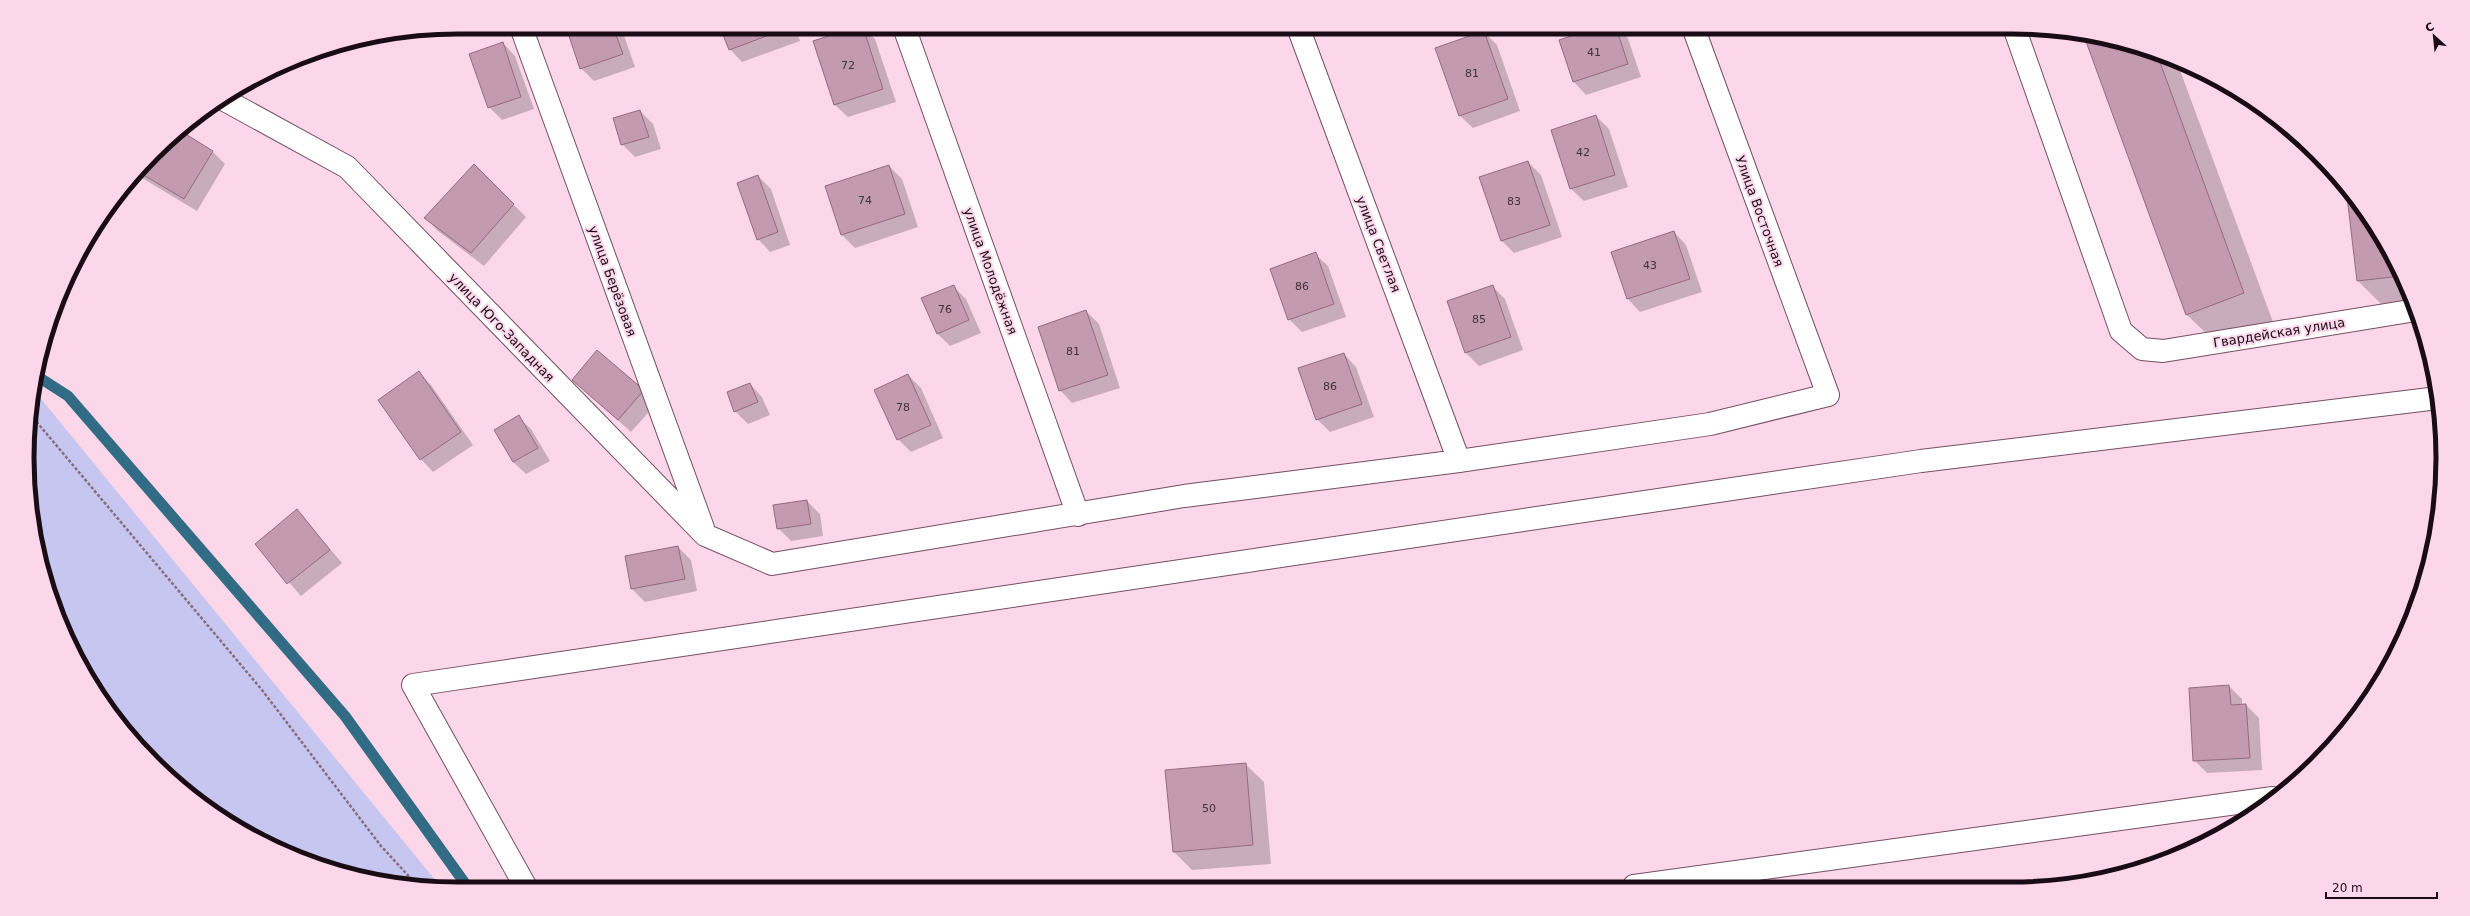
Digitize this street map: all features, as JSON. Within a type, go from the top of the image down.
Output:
[{"type":"street","name":"улица Берёзовая","points":[[523,34],[706,535]]},
{"type":"street","name":"улица Молодёжная","points":[[906,34],[1078,515]]},
{"type":"street","name":"улица Светлая","points":[[1301,34],[1459,461]]},
{"type":"street","name":"Улица Восточная","points":[[1459,461],[1710,424],[1828,395],[1696,34]]},
{"type":"street","name":"Гвардейская улица","points":[[2017,34],[2121,331],[2142,350],[2163,351],[2409,311]]},
{"type":"street","name":"улица Юго-Западная","points":[[228,102],[347,167],[706,535],[772,564],[1078,515]]},
{"type":"street","points":[[523,882],[413,685],[1921,461],[2431,399]]},
{"type":"street","points":[[1078,515],[1184,496],[1459,461]]},
{"type":"street","points":[[1663,882],[2263,799]]},
{"type":"path","points":[[36,421],[262,690],[381,846],[411,879]]},
{"type":"shaded area","points":[[39,396],[436,881],[375,874],[348,868],[296,850],[270,838],[222,811],[178,777],[139,738],[105,694],[78,646],[66,620],[48,568],[42,541],[35,486],[35,430]]},
{"type":"building","points":[[568,34],[616,34],[623,54],[580,69]]},
{"type":"building","points":[[723,34],[772,34],[729,50]]},
{"type":"building","points":[[834,34],[865,34],[883,89],[834,105],[813,41]]},
{"type":"building","points":[[1475,34],[1485,34],[1508,99],[1459,116],[1435,48]]},
{"type":"building","points":[[1577,34],[1618,34],[1628,64],[1573,82],[1559,40]]},
{"type":"building","points":[[2086,41],[2122,48],[2160,61],[2244,293],[2186,315]]},
{"type":"building","points":[[503,42],[521,97],[488,108],[469,54]]},
{"type":"building","points":[[640,110],[649,137],[621,145],[613,118]]},
{"type":"building","points":[[1596,115],[1615,175],[1570,189],[1551,130]]},
{"type":"building","points":[[185,134],[213,151],[184,199],[143,174]]},
{"type":"building","points":[[1528,161],[1550,225],[1501,241],[1479,177]]},
{"type":"building","points":[[474,164],[514,204],[471,253],[424,218]]},
{"type":"building","points":[[889,165],[905,214],[841,235],[825,186]]},
{"type":"building","points":[[758,175],[778,232],[757,240],[737,183]]},
{"type":"building","points":[[2347,199],[2365,222],[2395,277],[2357,281]]},
{"type":"building","points":[[1674,231],[1690,279],[1627,299],[1611,252]]},
{"type":"building","points":[[1316,252],[1334,304],[1288,320],[1270,269]]},
{"type":"building","points":[[954,285],[969,320],[937,334],[921,298]]},
{"type":"building","points":[[1493,285],[1511,337],[1465,353],[1447,301]]},
{"type":"building","points":[[1086,310],[1108,375],[1059,391],[1038,327]]},
{"type":"building","points":[[597,350],[644,390],[618,420],[572,380]]},
{"type":"building","points":[[1344,353],[1362,404],[1316,420],[1298,368]]},
{"type":"building","points":[[419,371],[461,432],[420,460],[378,400]]},
{"type":"building","points":[[908,374],[931,425],[897,440],[874,390]]},
{"type":"building","points":[[750,383],[758,402],[734,412],[727,392]]},
{"type":"building","points":[[519,415],[538,448],[513,462],[494,430]]},
{"type":"building","points":[[807,500],[811,524],[777,529],[773,505]]},
{"type":"building","points":[[297,509],[330,550],[287,584],[255,544]]},
{"type":"building","points":[[678,546],[685,579],[631,589],[625,556]]},
{"type":"building","points":[[2229,685],[2231,705],[2246,704],[2250,758],[2193,761],[2189,688]]},
{"type":"building","points":[[1246,763],[1253,845],[1173,852],[1165,770]]},
{"type":"waterway","points":[[41,379],[68,396],[345,716],[464,882]]}]
